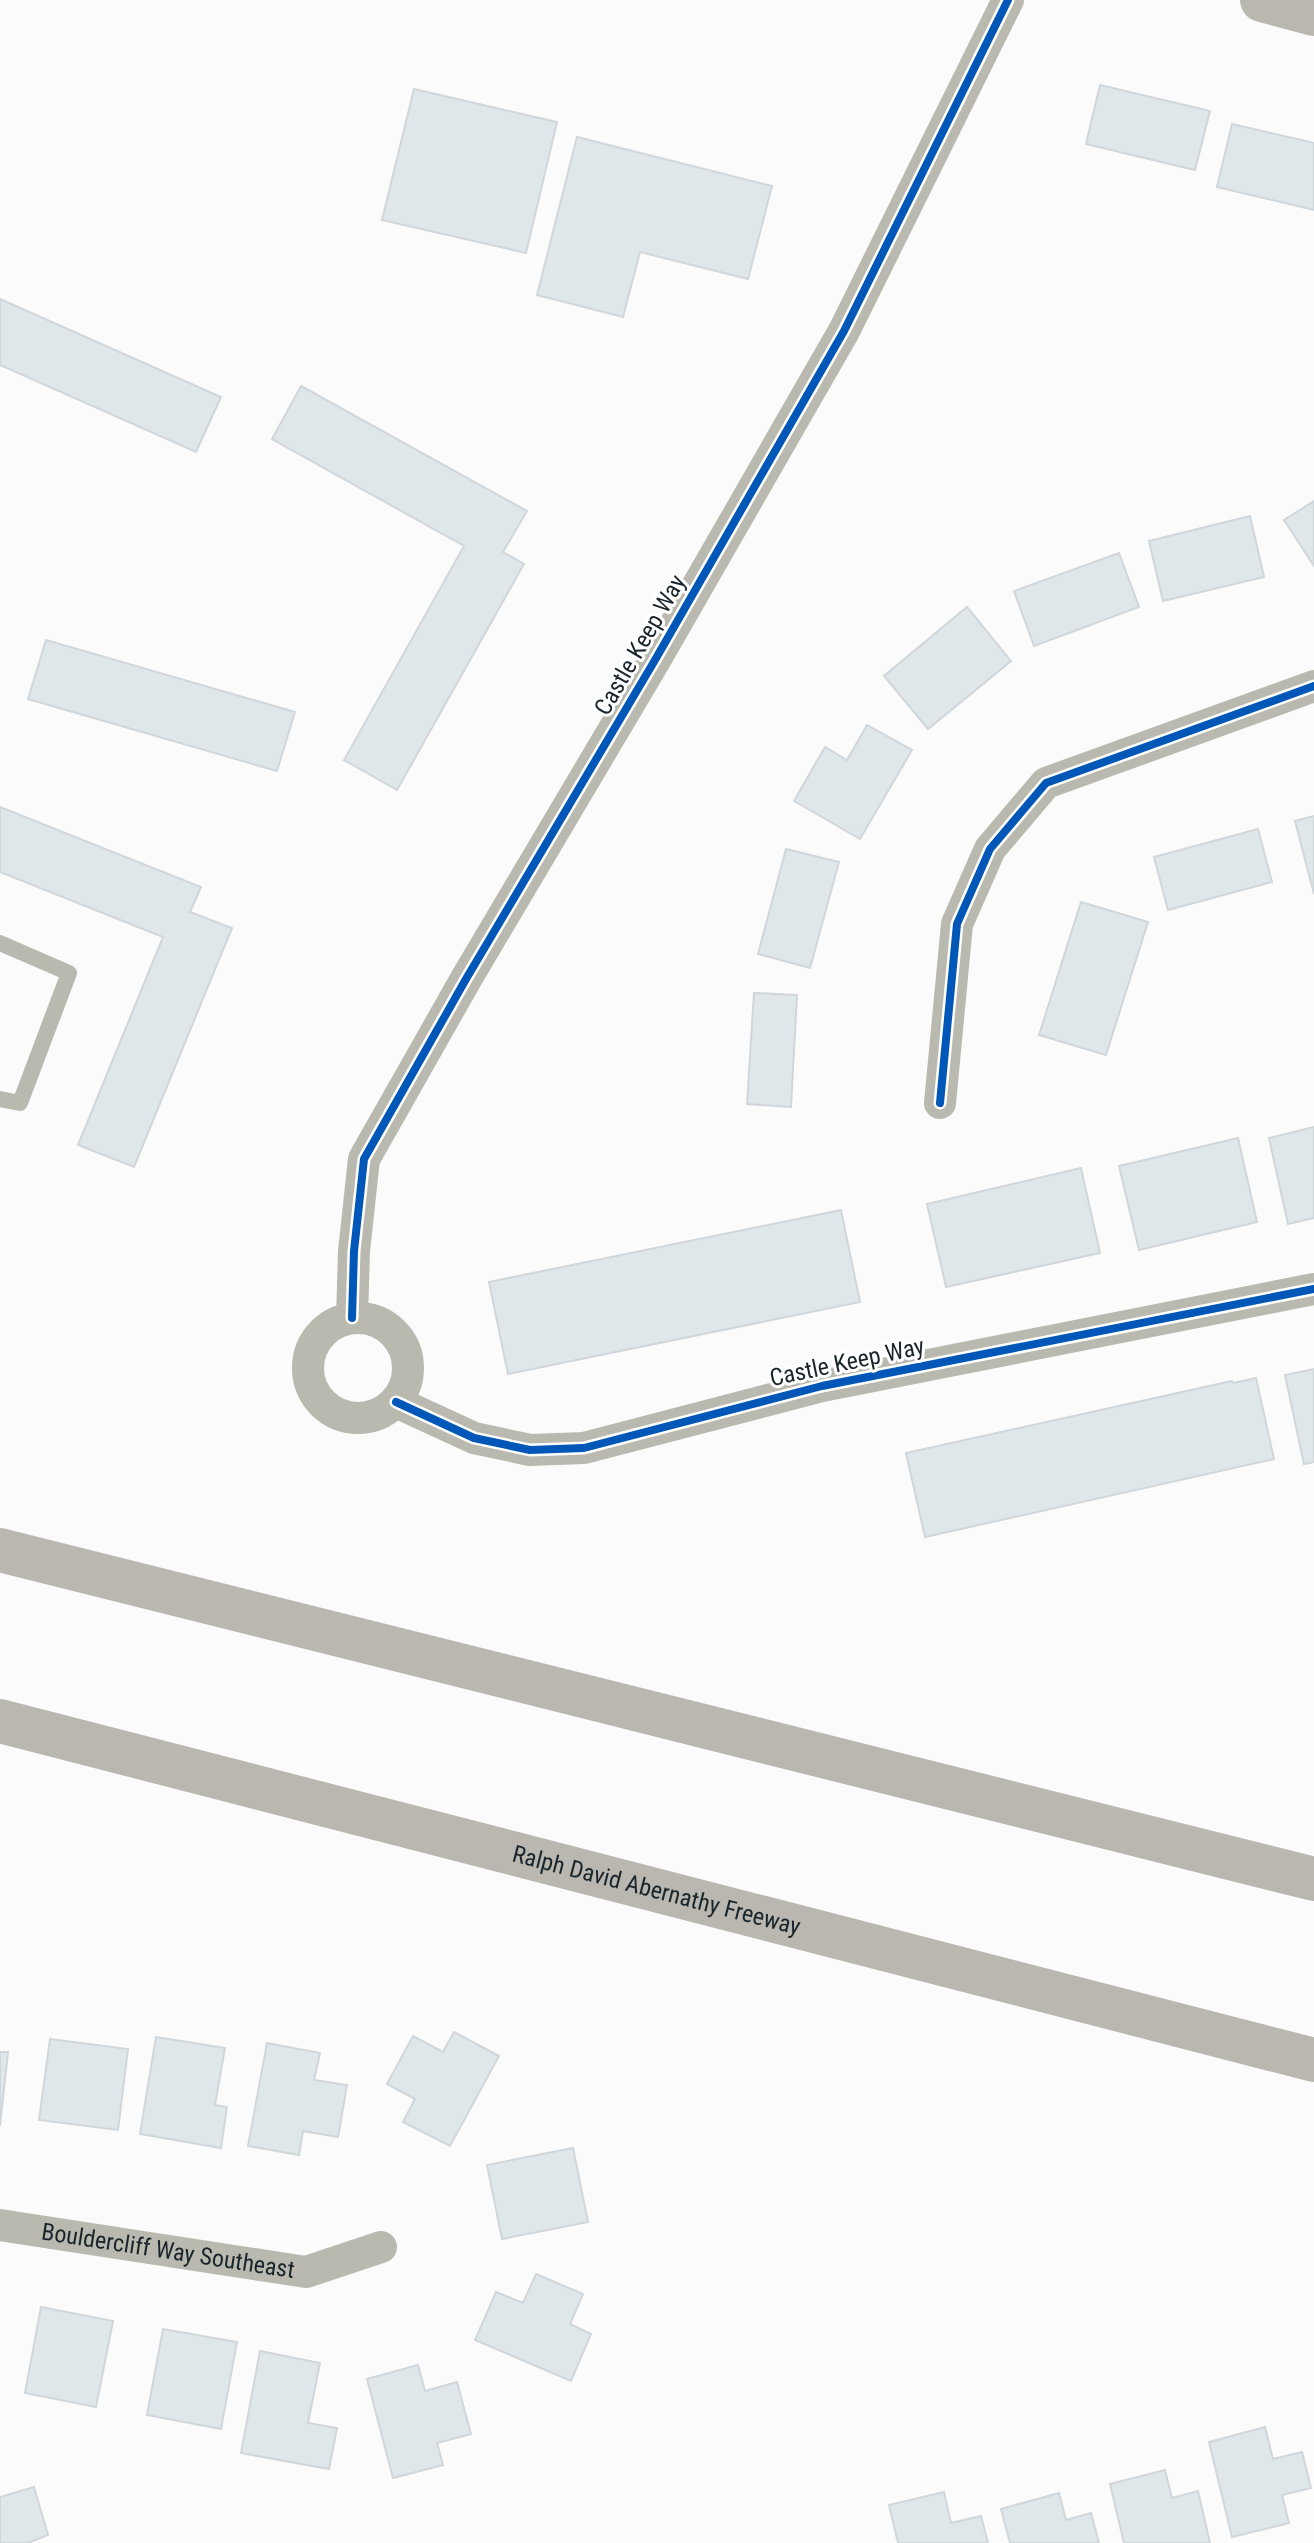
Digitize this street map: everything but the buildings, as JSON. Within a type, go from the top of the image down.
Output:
[{"type":"highway","points":[[0,1550],[1314,1879]]},
{"type":"highway","name":"Ralph David Abernathy Freeway","points":[[0,1721],[1314,2060]]},
{"type":"street","name":"Castle Keep Way","points":[[352,1318],[354,1251],[364,1159],[844,331],[1008,0]]},
{"type":"street","points":[[1262,0],[1314,14]]},
{"type":"street","points":[[940,1103],[957,924],[990,849],[1046,783],[1314,686]]},
{"type":"street","name":"Castle Keep Way","points":[[396,1402],[474,1438],[530,1450],[584,1448],[822,1386],[1314,1289]]},
{"type":"street","points":[[352,1318],[372,1319],[390,1327],[402,1341],[409,1375],[396,1402],[383,1412],[364,1418],[342,1416],[329,1409],[318,1399],[310,1382],[308,1364],[311,1349],[322,1331],[334,1323],[352,1318]]},
{"type":"street","name":"Bouldercliff Way Southeast","points":[[0,2225],[306,2272],[381,2247]]},
{"type":"lane","points":[[0,943],[69,973],[20,1103],[0,1099]]},
{"type":"cycle path","points":[[352,1318],[354,1251],[364,1159],[844,331],[1008,0]]},
{"type":"cycle path","points":[[940,1103],[957,924],[990,849],[1046,783],[1314,686]]},
{"type":"cycle path","points":[[396,1402],[474,1438],[530,1450],[584,1448],[822,1386],[1314,1289]]}]
